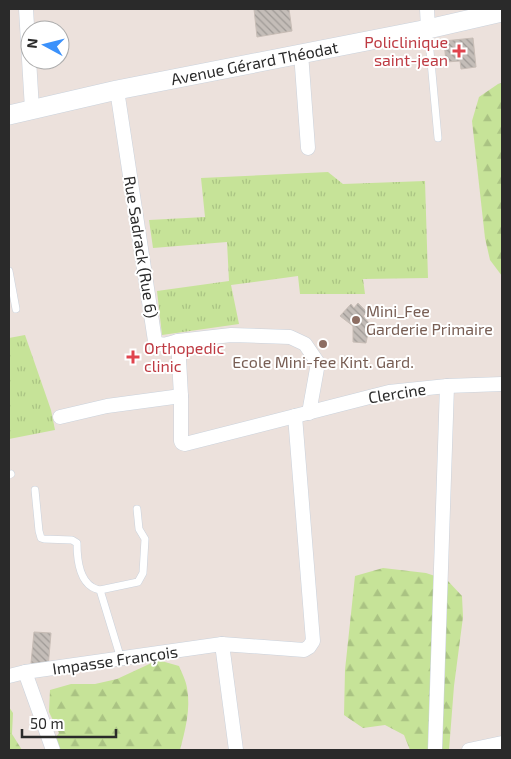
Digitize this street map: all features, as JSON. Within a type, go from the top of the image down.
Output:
[{"type":"street","points":[[26,9],[32,110]]},
{"type":"street","points":[[427,9],[428,29]]},
{"type":"street","name":"Avenue Gérard Théodat","points":[[9,115],[117,90],[428,29],[502,12]]},
{"type":"street","points":[[302,53],[308,148]]},
{"type":"street","name":"Rue Sadrack (Rue 6)","points":[[117,90],[155,341],[157,344],[162,345],[178,341]]},
{"type":"street","points":[[295,416],[184,444],[181,441],[178,341],[238,335],[290,337],[305,344],[318,363],[309,412]]},
{"type":"street","name":"Clercine","points":[[295,416],[389,392],[447,386],[502,384]]},
{"type":"street","points":[[435,750],[447,386]]},
{"type":"street","points":[[60,417],[107,406],[181,396]]},
{"type":"street","name":"Impasse François","points":[[9,676],[24,672],[222,644],[304,650],[309,647],[313,641],[295,416]]},
{"type":"street","points":[[222,644],[236,750]]},
{"type":"street","points":[[24,672],[53,750]]},
{"type":"street","points":[[469,750],[502,744]]},
{"type":"lane","points":[[428,29],[438,138]]},
{"type":"lane","points":[[9,270],[16,309]]},
{"type":"lane","points":[[35,490],[41,538],[72,540],[77,543],[83,577],[91,587],[100,590],[138,582],[141,579],[146,539],[139,528],[137,509]]},
{"type":"lane","points":[[100,590],[121,659]]},
{"type":"green space","points":[[502,83],[502,276],[490,260],[485,238],[472,121],[479,97]]},
{"type":"green space","points":[[328,172],[343,184],[425,181],[428,278],[363,279],[365,294],[300,294],[298,276],[231,285],[239,324],[162,335],[157,291],[229,281],[227,242],[153,248],[149,220],[205,217],[201,178]]},
{"type":"green space","points":[[25,335],[51,410],[55,430],[9,439],[9,338]]},
{"type":"green space","points":[[383,568],[426,573],[447,580],[462,596],[463,617],[454,686],[449,750],[410,750],[404,735],[385,725],[363,728],[344,715],[345,670],[355,576]]},
{"type":"green space","points":[[158,660],[179,666],[186,685],[188,712],[180,750],[47,750],[59,733],[49,712],[50,690],[71,684],[95,684],[117,679]]},
{"type":"green space","points":[[9,707],[13,713],[12,734],[22,750],[9,750]]},
{"type":"building","points":[[254,9],[289,9],[292,31],[257,37]]},
{"type":"building","name":"Policlinique saint-jean","points":[[473,38],[476,67],[461,69],[460,61],[446,62],[444,41]]},
{"type":"building","name":"Mini_Fee Garderie Primaire","points":[[358,303],[367,312],[363,316],[370,324],[366,343],[353,342],[353,326],[340,316],[351,304],[354,308]]},
{"type":"building","points":[[34,632],[51,633],[48,668],[31,663]]},
{"type":"place","name":"Policlinique saint-jean","points":[[459,51]]},
{"type":"place","name":"Mini_Fee Garderie Primaire","points":[[356,320]]},
{"type":"place","name":"Ecole Mini-fee Kint. Gard.","points":[[323,344]]},
{"type":"place","name":"Orthopedic clinic","points":[[133,357]]}]
